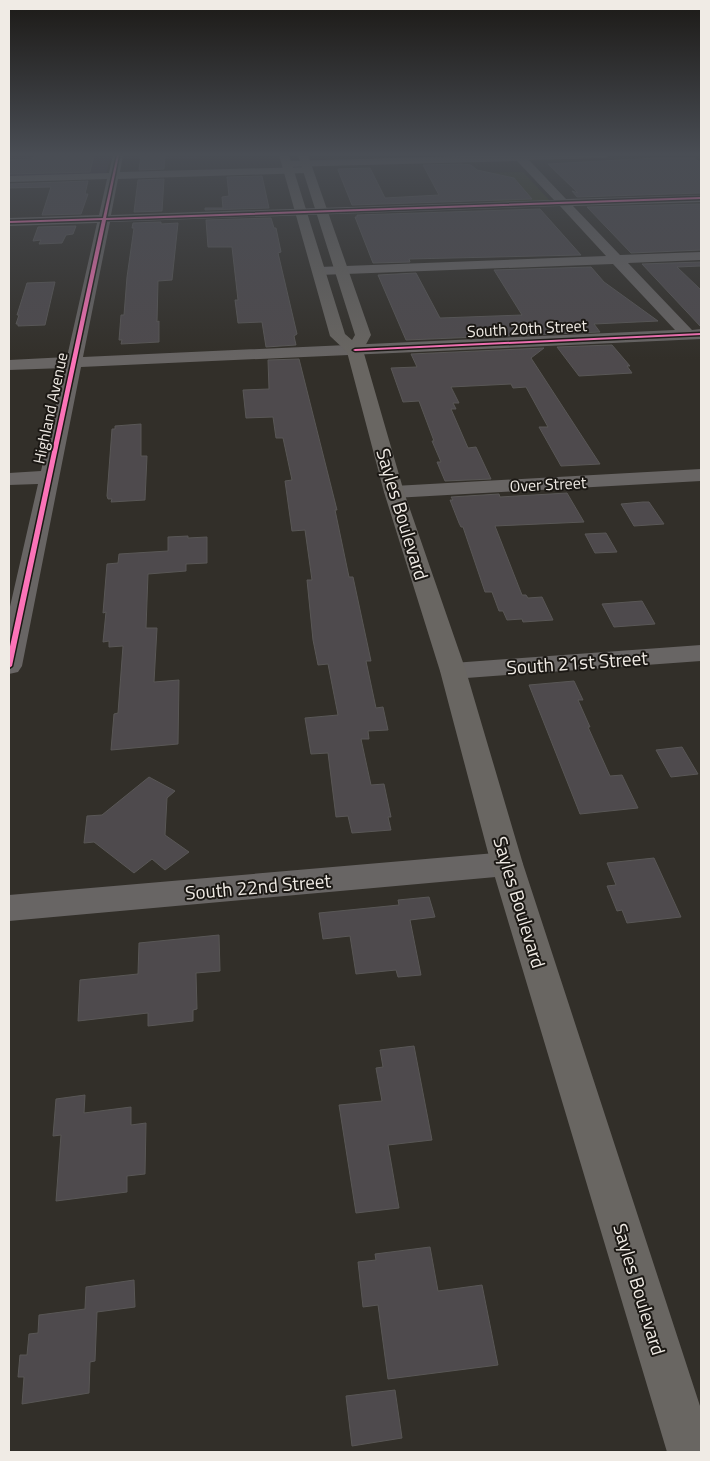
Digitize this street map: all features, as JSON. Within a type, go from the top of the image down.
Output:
[{"type":"main road","points":[[304,223],[338,336],[355,350]]},
{"type":"main road","name":"Sayles Boulevard","points":[[326,223],[363,335],[355,350],[394,492],[453,670],[507,864],[691,1452]]},
{"type":"street","name":"Highland Avenue","points":[[9,666],[12,637],[49,477],[103,223]]},
{"type":"street","points":[[582,223],[616,259],[694,334]]},
{"type":"street","points":[[319,271],[701,256]]},
{"type":"street","name":"South 20th Street","points":[[9,365],[694,334]]},
{"type":"street","name":"Over Street","points":[[394,492],[701,475]]},
{"type":"street","points":[[9,479],[49,477]]},
{"type":"street","name":"South 21st Street","points":[[453,670],[701,653]]},
{"type":"street","name":"South 22nd Street","points":[[9,908],[507,864]]},
{"type":"building","points":[[133,223],[178,223],[172,280],[158,281],[157,322],[159,321],[159,342],[121,344],[122,340],[119,340],[121,315],[124,315],[134,228],[132,228]]},
{"type":"building","points":[[206,223],[273,223],[274,228],[276,228],[281,252],[278,253],[297,334],[294,336],[296,345],[266,347],[262,322],[238,323],[235,300],[238,300],[232,247],[208,247]]},
{"type":"building","points":[[357,223],[553,223],[581,255],[409,259],[410,262],[373,263]]},
{"type":"building","points":[[602,223],[701,223],[701,250],[631,253]]},
{"type":"building","points":[[76,226],[73,234],[66,235],[62,243],[39,244],[41,240],[33,241],[38,227]]},
{"type":"building","points":[[701,262],[701,266],[677,267],[701,290],[701,327],[642,264]]},
{"type":"building","points":[[591,267],[604,282],[658,321],[594,324],[600,332],[406,340],[378,275],[416,273],[440,318],[522,315],[494,270]]},
{"type":"building","points":[[55,282],[45,325],[18,326],[16,324],[19,315],[17,315],[27,283]]},
{"type":"building","points":[[612,345],[630,366],[627,366],[632,373],[579,376],[557,347]]},
{"type":"building","points":[[544,348],[531,358],[600,464],[561,466],[539,427],[548,427],[526,387],[513,388],[511,384],[451,387],[459,403],[453,403],[456,409],[451,409],[468,448],[476,447],[491,479],[445,481],[437,462],[441,462],[419,401],[403,402],[391,368],[417,367],[411,354]]},
{"type":"building","points":[[299,359],[337,510],[335,510],[349,577],[353,577],[371,661],[366,661],[376,708],[383,707],[388,730],[368,731],[369,739],[361,739],[371,785],[384,784],[391,817],[388,817],[391,830],[352,833],[348,816],[336,817],[328,753],[311,754],[305,718],[338,715],[328,664],[318,665],[313,640],[307,580],[312,580],[305,530],[292,531],[285,481],[292,480],[283,438],[276,438],[273,417],[246,418],[243,390],[269,389],[268,360]]},
{"type":"building","points":[[141,424],[141,456],[147,456],[145,500],[111,502],[112,499],[108,499],[107,496],[112,429],[115,429],[115,426]]},
{"type":"building","points":[[567,493],[584,522],[495,526],[522,595],[526,595],[528,598],[542,597],[553,620],[523,622],[522,619],[507,620],[503,611],[499,611],[492,592],[485,592],[463,527],[459,523],[450,500],[453,500],[451,497],[499,494],[500,497]]},
{"type":"building","points":[[649,502],[664,524],[634,526],[621,504]]},
{"type":"building","points":[[606,533],[617,552],[595,553],[585,534]]},
{"type":"building","points":[[188,536],[188,538],[207,537],[207,563],[186,564],[186,571],[148,574],[146,628],[157,628],[154,682],[179,680],[178,744],[111,750],[114,714],[118,713],[123,646],[109,647],[109,641],[103,642],[107,564],[118,563],[119,554],[168,551],[168,537]]},
{"type":"building","points":[[642,601],[655,624],[614,627],[602,604]]},
{"type":"building","points":[[574,681],[583,700],[578,700],[590,727],[588,727],[610,776],[622,775],[638,808],[580,814],[529,685]]},
{"type":"building","points":[[682,747],[698,774],[671,777],[656,750]]},
{"type":"building","points":[[149,777],[175,791],[167,798],[165,835],[189,852],[165,870],[152,859],[134,873],[94,842],[84,843],[87,816],[102,815]]},
{"type":"building","points":[[654,858],[681,917],[627,923],[622,910],[617,911],[607,886],[616,885],[607,863]]},
{"type":"building","points":[[429,897],[435,917],[410,920],[421,975],[398,977],[396,970],[356,974],[350,936],[323,939],[319,913],[399,905],[398,900]]},
{"type":"building","points":[[219,935],[220,971],[196,973],[197,1009],[193,1010],[193,1021],[148,1026],[148,1013],[78,1021],[80,980],[138,974],[139,943]]},
{"type":"building","points":[[414,1046],[432,1140],[388,1145],[399,1208],[356,1213],[339,1105],[382,1101],[376,1068],[383,1067],[380,1050]]},
{"type":"building","points":[[85,1095],[84,1113],[131,1107],[131,1125],[146,1123],[145,1174],[127,1176],[127,1192],[56,1201],[61,1135],[53,1136],[56,1099]]},
{"type":"building","points":[[430,1247],[438,1291],[482,1285],[498,1365],[388,1379],[378,1305],[363,1307],[358,1262],[376,1260],[375,1254]]},
{"type":"building","points":[[134,1280],[135,1307],[97,1312],[95,1361],[90,1362],[89,1393],[22,1404],[24,1377],[18,1377],[20,1355],[27,1355],[29,1334],[38,1333],[39,1315],[85,1309],[86,1287]]},
{"type":"building","points":[[395,1390],[402,1438],[352,1446],[346,1396]]},
{"type":"cycle path","points":[[9,666],[103,223]]},
{"type":"cycle path","points":[[355,350],[701,334]]}]
